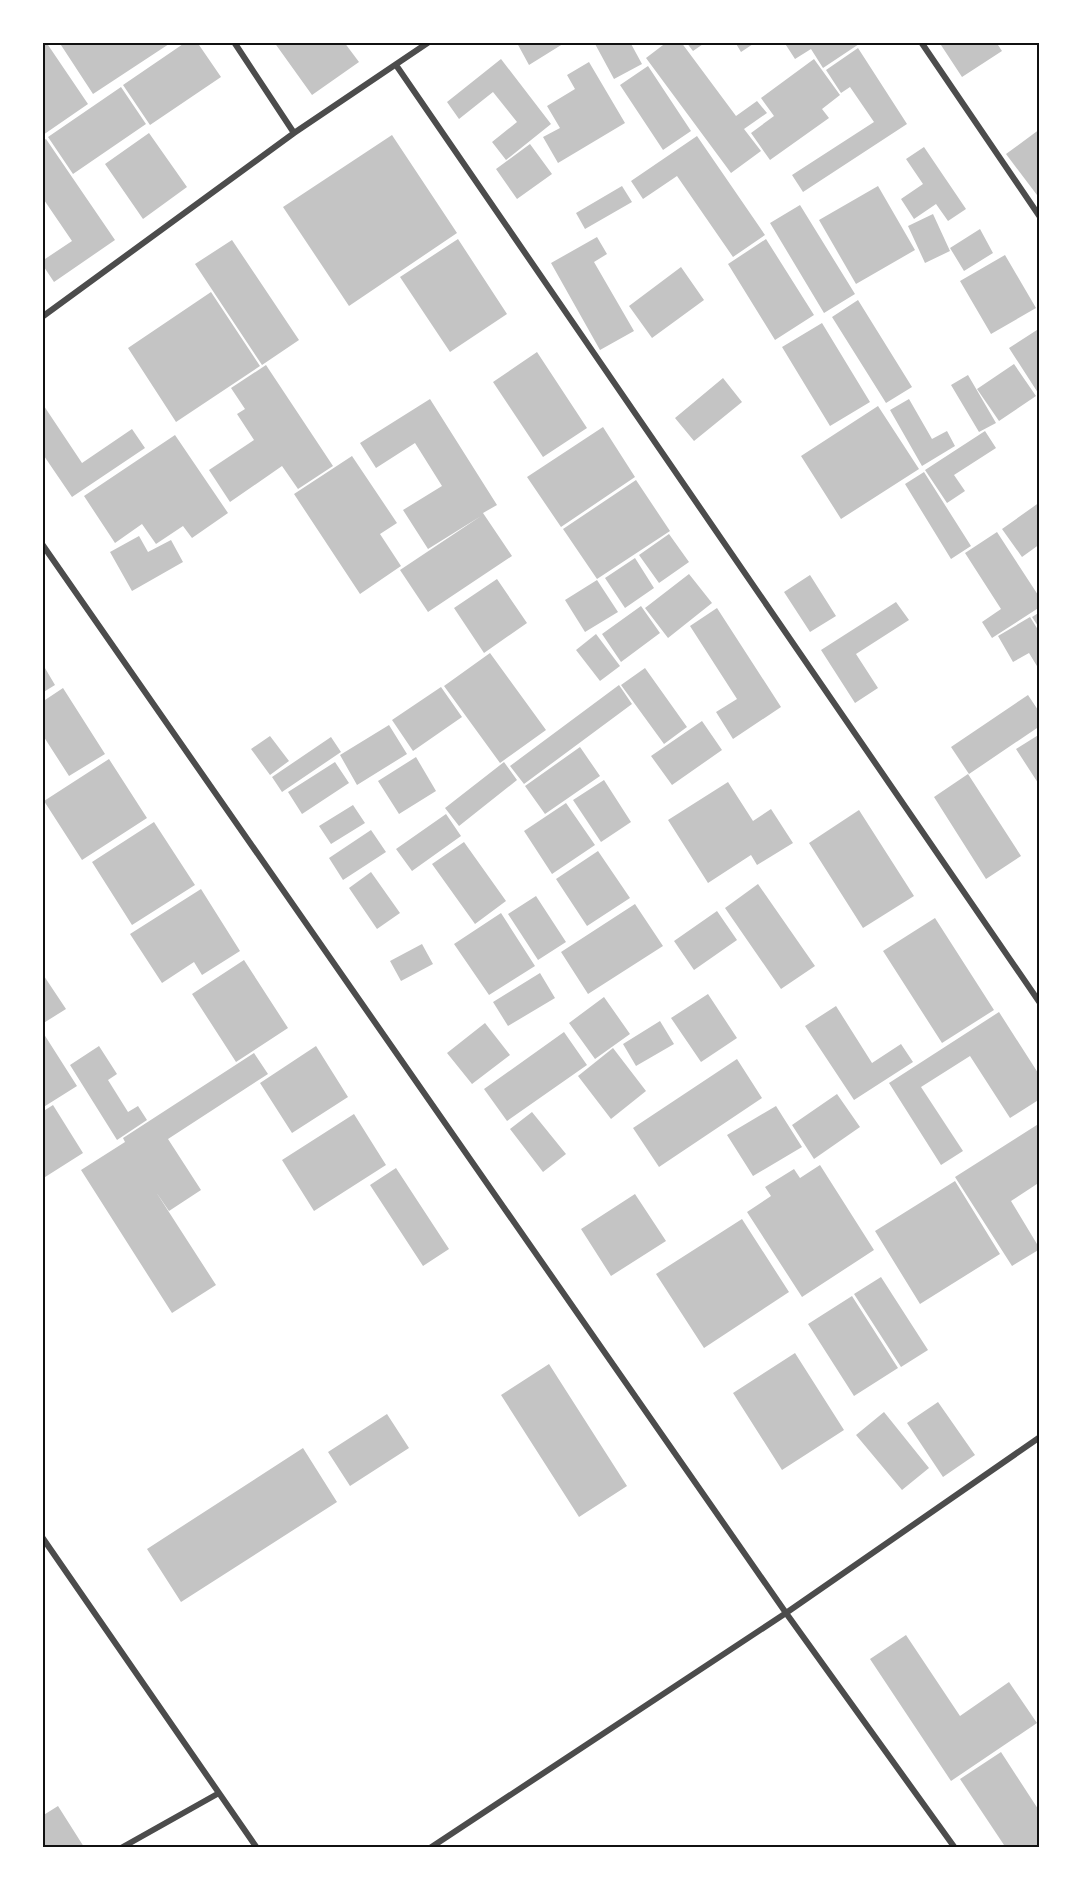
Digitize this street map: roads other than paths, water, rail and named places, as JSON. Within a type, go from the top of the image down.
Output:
[{"type":"street","points":[[234,42],[294,133]]},
{"type":"street","points":[[42,317],[294,133],[429,42]]},
{"type":"street","points":[[921,42],[1040,217]]},
{"type":"street","points":[[396,65],[1040,1003]]},
{"type":"street","points":[[42,544],[786,1613],[955,1848]]},
{"type":"street","points":[[430,1848],[786,1613],[1040,1437]]},
{"type":"street","points":[[42,1537],[257,1848]]},
{"type":"street","points":[[122,1848],[219,1793]]}]
